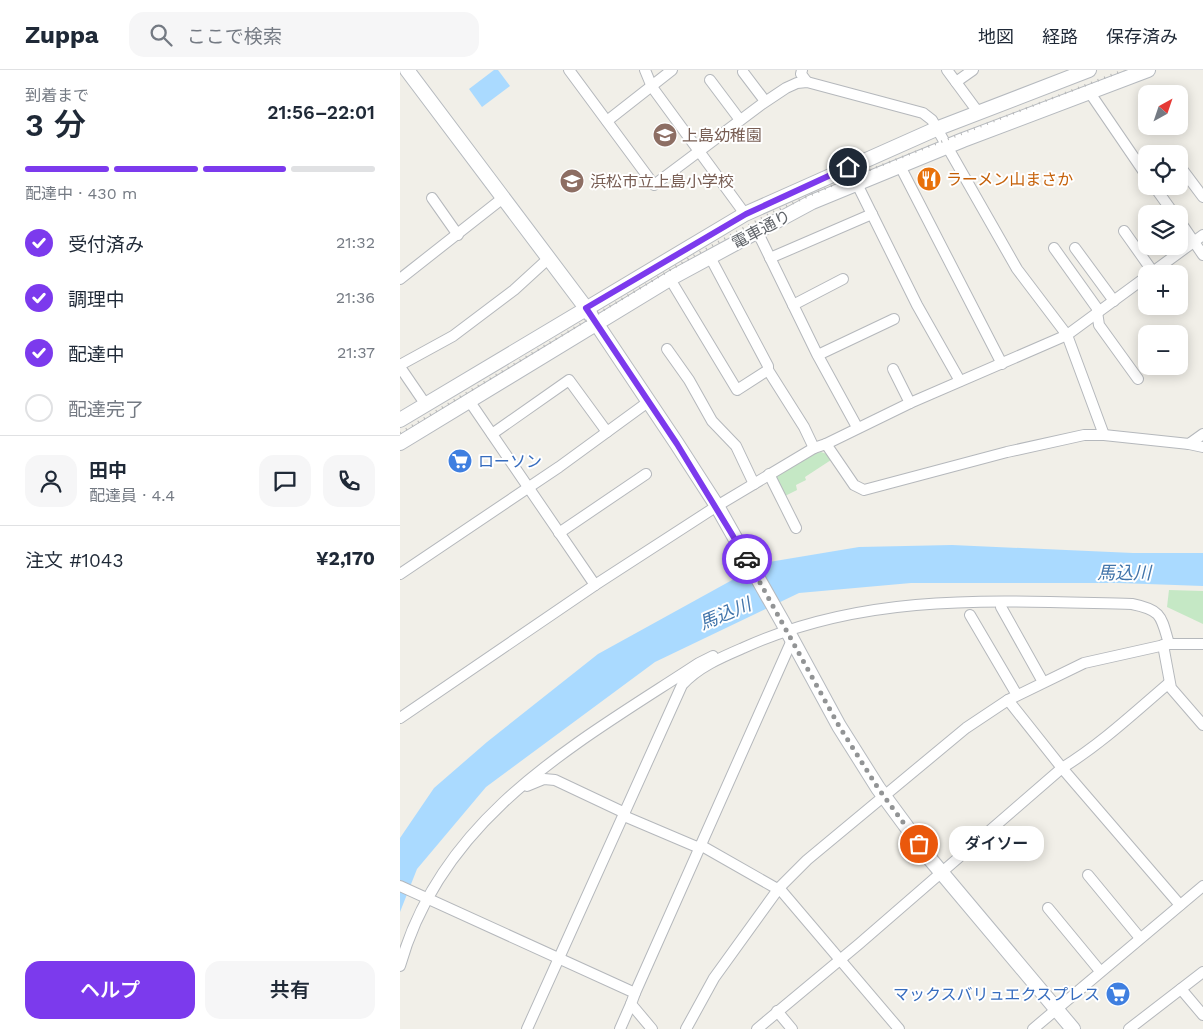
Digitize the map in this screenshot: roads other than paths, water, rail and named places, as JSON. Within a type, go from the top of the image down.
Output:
[{"type":"street","points":[[400,75],[407,70],[586,308],[716,506],[839,726],[884,796],[941,871],[1073,1029]]},
{"type":"street","points":[[569,70],[654,185],[765,101],[791,85],[807,82],[923,113],[932,120],[1017,269],[1067,335],[1104,434]]},
{"type":"street","points":[[645,70],[652,87],[746,214]]},
{"type":"street","points":[[607,121],[672,70]]},
{"type":"street","points":[[802,70],[801,74],[807,82]]},
{"type":"street","points":[[947,70],[978,112]]},
{"type":"street","points":[[956,82],[973,70]]},
{"type":"street","name":"電車通り","points":[[400,420],[746,214],[936,129],[1089,70]]},
{"type":"street","name":"電車通り","points":[[400,443],[470,402],[670,278],[812,202],[946,147],[1148,70]]},
{"type":"street","points":[[743,72],[765,101]]},
{"type":"street","points":[[710,80],[740,120]]},
{"type":"street","points":[[1090,93],[1138,163]]},
{"type":"street","points":[[900,166],[1002,364]]},
{"type":"street","points":[[1188,177],[1203,198]]},
{"type":"street","points":[[857,184],[918,305],[960,381]]},
{"type":"street","points":[[432,198],[458,235]]},
{"type":"street","points":[[400,279],[503,198]]},
{"type":"street","points":[[770,258],[872,214]]},
{"type":"street","points":[[756,231],[818,356],[857,427]]},
{"type":"street","points":[[1124,231],[1145,265]]},
{"type":"street","points":[[1188,233],[1203,254]]},
{"type":"street","points":[[1162,265],[1203,235]]},
{"type":"street","points":[[1054,248],[1098,312],[1099,325],[1138,380]]},
{"type":"street","points":[[1075,248],[1114,301]]},
{"type":"street","points":[[710,257],[768,366],[768,370],[804,427],[814,448]]},
{"type":"street","points":[[426,405],[400,366],[461,330],[514,290],[549,258]]},
{"type":"street","points":[[670,278],[737,390],[768,370]]},
{"type":"street","points":[[793,305],[843,280]]},
{"type":"street","points":[[400,718],[595,585],[716,506],[769,474],[814,448],[826,444],[910,402],[1067,335],[1138,283]]},
{"type":"street","points":[[818,356],[894,319]]},
{"type":"street","points":[[667,348],[689,380],[712,421],[736,446],[754,484]]},
{"type":"street","points":[[893,369],[910,402]]},
{"type":"street","points":[[492,434],[569,380],[607,432]]},
{"type":"street","points":[[470,402],[595,585]]},
{"type":"street","points":[[400,574],[648,402]]},
{"type":"street","points":[[826,444],[854,485],[864,490],[921,473],[1042,443],[1084,435],[1104,434],[1203,447]]},
{"type":"street","points":[[1189,444],[1203,434]]},
{"type":"street","points":[[559,533],[646,474]]},
{"type":"street","points":[[769,474],[796,528]]},
{"type":"street","points":[[527,1029],[682,685],[716,660],[747,646],[787,630],[874,610],[954,601],[1132,604],[1151,608],[1158,613],[1166,645],[1169,683],[1203,725]]},
{"type":"street","points":[[1001,607],[1043,682]]},
{"type":"street","points":[[970,615],[1013,697],[1062,768],[1180,905]]},
{"type":"street","points":[[620,1029],[702,846],[787,630]]},
{"type":"street","points":[[686,1029],[714,978],[778,889],[807,860],[938,750],[1013,697],[1084,664],[1166,645],[1203,644]]},
{"type":"street","points":[[400,966],[425,898],[470,834],[518,787],[575,745],[699,663],[726,649],[747,646]]},
{"type":"street","points":[[757,1029],[1062,768],[1081,756],[1123,723],[1169,683]]},
{"type":"street","points":[[518,787],[549,779],[697,847],[702,846],[778,889],[899,1029]]},
{"type":"street","points":[[1088,875],[1140,938]]},
{"type":"street","points":[[400,886],[636,993]]},
{"type":"street","points":[[1033,1029],[1203,886]]},
{"type":"street","points":[[1048,908],[1100,971]]},
{"type":"street","points":[[1130,1029],[1203,972]]},
{"type":"street","points":[[1181,989],[1203,1015]]},
{"type":"street","points":[[630,1004],[652,1029]]},
{"type":"street","points":[[777,1012],[792,1029]]},
{"type":"water","points":[[494,70],[498,70],[510,86],[482,107],[469,89]]},
{"type":"water","name":"馬込川","points":[[952,545],[1133,553],[1203,553],[1203,586],[1119,583],[911,583],[799,593],[655,662],[486,787],[417,869],[400,912],[400,838],[434,788],[487,742],[598,654],[763,563],[859,547]]},
{"type":"railway","points":[[400,433],[695,255],[771,213],[849,178],[1124,70]]},
{"type":"place","name":"上島幼稚園","points":[[665,135]]},
{"type":"place","name":"ラーメン山まさか","points":[[929,179]]},
{"type":"place","name":"浜松市立上島小学校","points":[[572,181]]},
{"type":"place","name":"ローソン","points":[[460,461]]},
{"type":"place","name":"ダイソー","points":[[919,844]]},
{"type":"place","name":"マックスバリュエクスプレス","points":[[1118,994]]}]
